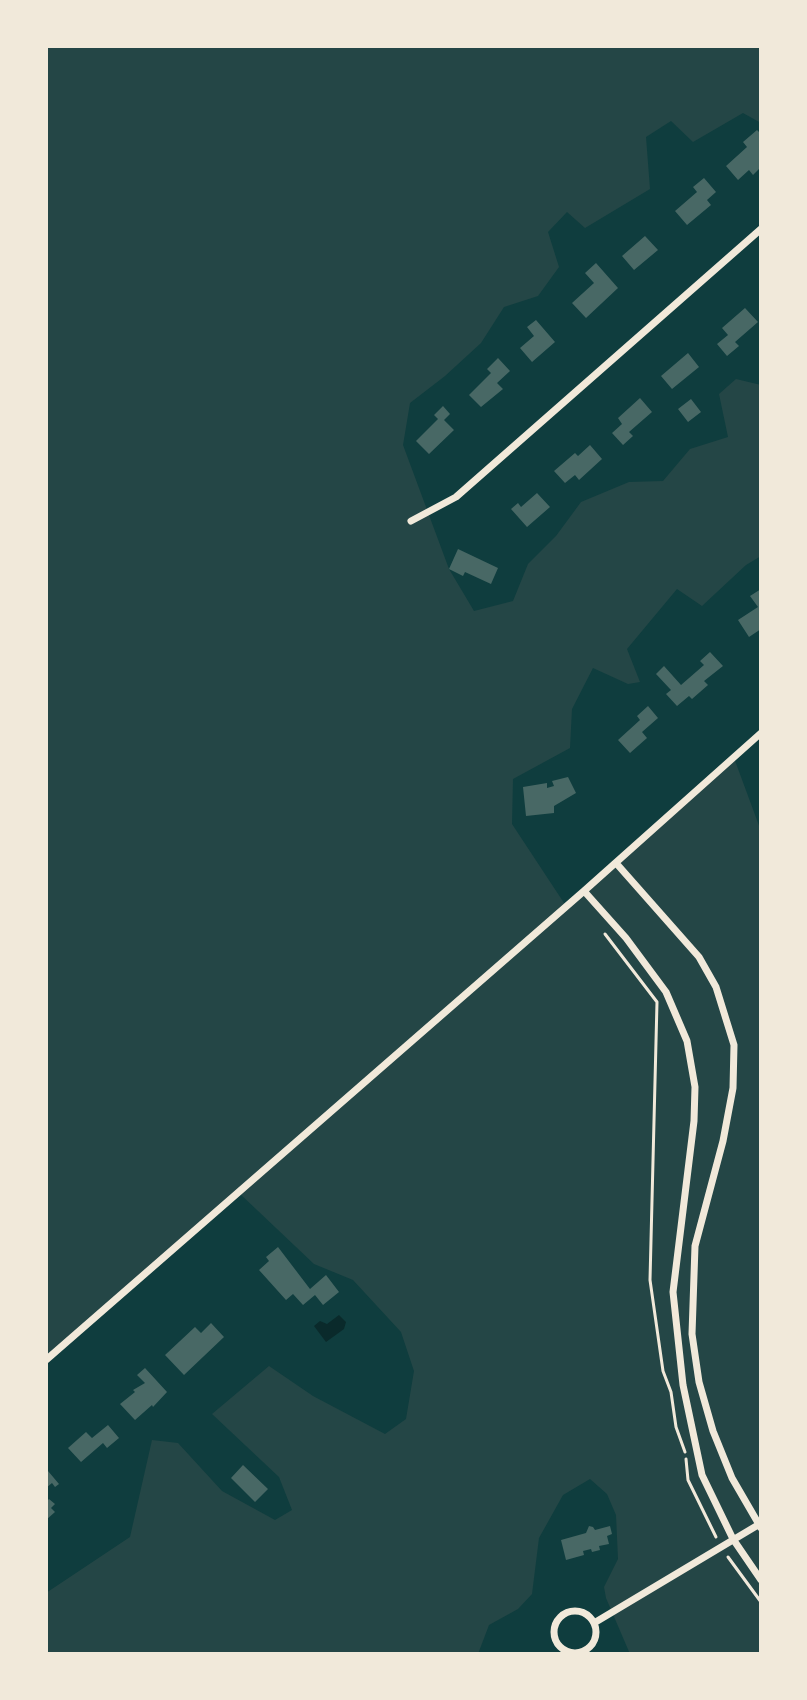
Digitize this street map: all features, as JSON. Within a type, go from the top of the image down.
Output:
[{"type":"street","points":[[411,521],[456,497],[761,229]]},
{"type":"street","points":[[46,1360],[761,733]]},
{"type":"street","points":[[594,1623],[720,1546],[760,1526],[732,1478],[713,1431],[699,1382],[692,1334],[695,1246],[723,1141],[733,1088],[734,1045],[716,987],[699,957],[616,863]]},
{"type":"street","points":[[584,891],[626,938],[666,992],[687,1041],[695,1087],[694,1121],[673,1292],[676,1338],[702,1475],[733,1539],[761,1580]]},
{"type":"street","points":[[570,1611],[584,1613],[594,1623],[596,1634],[583,1651],[565,1650],[556,1639],[554,1632],[559,1619],[570,1611]]},
{"type":"path","points":[[604,932],[657,1002],[650,1280],[663,1371],[685,1453],[688,1480],[720,1546],[761,1602]]},
{"type":"shaded area","points":[[46,46],[761,46],[761,123],[743,113],[693,142],[671,121],[646,137],[650,189],[585,228],[567,212],[548,232],[559,267],[538,296],[504,307],[481,343],[410,403],[403,445],[449,569],[474,611],[513,601],[528,564],[556,536],[581,502],[629,482],[663,481],[690,449],[728,437],[719,394],[736,379],[761,385],[761,556],[746,565],[702,606],[677,589],[627,649],[640,682],[628,684],[593,668],[572,709],[570,748],[513,779],[512,824],[566,906],[734,758],[761,831],[761,1654],[630,1654],[604,1587],[618,1559],[616,1515],[607,1494],[590,1479],[563,1495],[539,1538],[532,1594],[518,1609],[489,1625],[478,1654],[46,1654],[46,1593],[130,1537],[152,1440],[178,1443],[222,1491],[275,1520],[292,1510],[279,1477],[212,1414],[269,1366],[313,1396],[385,1434],[406,1419],[414,1371],[401,1332],[353,1280],[314,1264],[238,1192],[46,1360]]},
{"type":"shaded area","points":[[339,1315],[346,1322],[344,1329],[326,1342],[314,1326],[320,1321],[327,1324]]},
{"type":"building","points":[[757,130],[761,134],[761,167],[753,175],[749,170],[738,180],[726,166],[747,147],[743,142]]},
{"type":"building","points":[[704,178],[716,192],[707,200],[711,205],[687,225],[675,211],[697,192],[693,187]]},
{"type":"building","points":[[645,236],[658,250],[634,270],[622,256]]},
{"type":"building","points":[[596,263],[618,288],[586,318],[572,303],[594,283],[585,273]]},
{"type":"building","points":[[745,308],[758,322],[735,342],[739,346],[727,356],[717,344],[728,335],[722,328]]},
{"type":"building","points":[[536,320],[555,342],[532,362],[520,348],[534,336],[527,327]]},
{"type":"building","points":[[688,353],[699,367],[672,389],[661,376]]},
{"type":"building","points":[[498,358],[510,371],[497,383],[503,389],[481,407],[469,395],[491,373],[487,369]]},
{"type":"building","points":[[640,398],[652,412],[629,432],[633,436],[623,445],[612,433],[622,424],[618,418]]},
{"type":"building","points":[[691,399],[701,412],[688,422],[678,409]]},
{"type":"building","points":[[443,406],[450,414],[444,420],[454,430],[429,454],[416,441],[438,419],[434,415]]},
{"type":"building","points":[[590,445],[602,459],[579,480],[575,475],[565,483],[554,471]]},
{"type":"building","points":[[537,493],[550,507],[527,527],[511,509],[518,503],[521,507]]},
{"type":"building","points":[[458,549],[498,568],[491,584],[465,572],[463,576],[449,569]]},
{"type":"building","points":[[761,589],[761,629],[749,637],[738,620],[758,607],[750,596]]},
{"type":"building","points":[[710,652],[723,666],[704,681],[708,685],[692,699],[689,696],[677,706],[666,694],[671,690],[656,674],[664,666],[681,685],[704,665],[700,661]]},
{"type":"building","points":[[648,706],[658,718],[642,732],[647,738],[630,753],[618,740],[640,720],[637,716]]},
{"type":"building","points":[[568,777],[576,793],[554,806],[554,813],[526,816],[523,787],[547,783],[547,788],[554,786],[552,781]]},
{"type":"building","points":[[278,1247],[310,1289],[326,1275],[339,1292],[323,1305],[315,1295],[303,1305],[293,1294],[286,1300],[259,1270],[269,1261],[266,1257]]},
{"type":"building","points":[[211,1323],[224,1337],[184,1375],[165,1355],[195,1327],[201,1333]]},
{"type":"building","points":[[145,1368],[167,1392],[135,1420],[120,1404],[145,1383],[137,1375]]},
{"type":"building","points":[[108,1425],[119,1438],[107,1448],[103,1443],[81,1462],[68,1448],[86,1432],[92,1438]]},
{"type":"building","points":[[243,1465],[268,1489],[255,1502],[231,1478]]},
{"type":"building","points":[[48,1471],[59,1484],[55,1487],[52,1483],[46,1488]]},
{"type":"building","points":[[49,1499],[55,1504],[51,1508],[55,1512],[46,1520],[46,1502]]},
{"type":"building","points":[[589,1526],[595,1530],[610,1526],[612,1534],[607,1536],[609,1544],[599,1546],[600,1550],[583,1551],[584,1555],[566,1560],[561,1540],[586,1533]]}]
